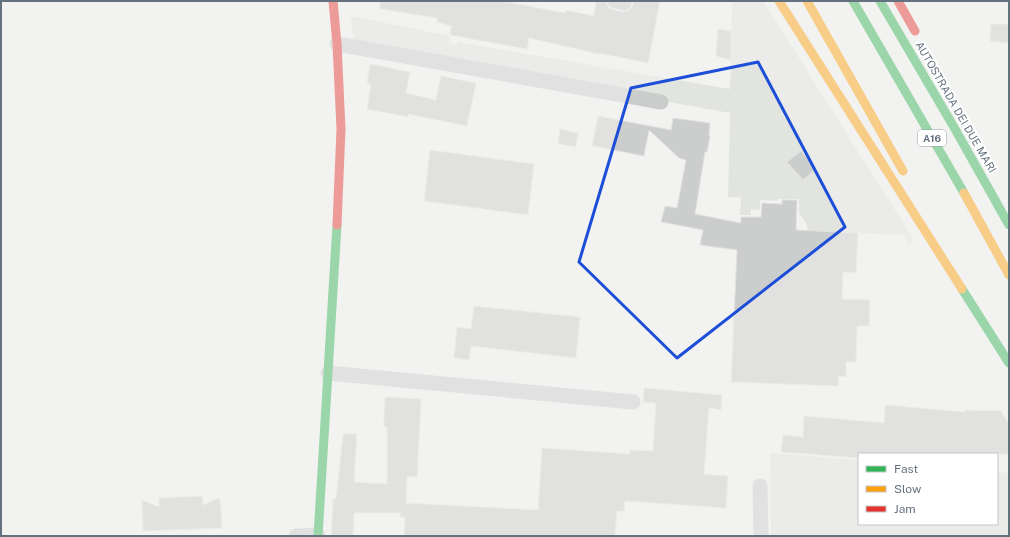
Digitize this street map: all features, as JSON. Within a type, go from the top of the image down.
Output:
[{"type":"main road","points":[[318,535],[339,196],[341,129],[337,44],[333,1]]},
{"type":"main road","points":[[779,1],[1001,349]]},
{"type":"main road","points":[[807,1],[906,177]]},
{"type":"main road","points":[[849,1],[886,57]]},
{"type":"main road","name":"A16","points":[[853,1],[1009,275]]},
{"type":"main road","name":"AUTOSTRADA DEI DUE MARI","points":[[880,1],[955,128],[1009,225]]},
{"type":"main road","points":[[898,1],[919,38]]},
{"type":"main road","points":[[937,232],[1009,363]]},
{"type":"street","points":[[337,44],[661,102]]},
{"type":"street","points":[[328,373],[633,402]]},
{"type":"street","points":[[760,486],[761,536]]},
{"type":"street","points":[[296,536],[318,535]]},
{"type":"highlighted area","points":[[758,62],[845,227],[677,358],[579,262],[631,88]]},
{"type":"shaded area","points":[[732,1],[763,1],[914,240],[909,244],[903,235],[808,231],[806,223],[799,213],[799,199],[778,199],[778,201],[760,200],[760,210],[751,209],[751,215],[740,215],[741,198],[728,197],[730,113],[354,46],[351,16],[450,36],[449,43],[457,45],[458,42],[730,89]]},
{"type":"shaded area","points":[[770,453],[858,460],[858,525],[998,525],[998,472],[1009,473],[1009,536],[771,536]]},
{"type":"building","points":[[380,1],[501,1],[566,13],[566,10],[594,16],[596,1],[606,1],[609,8],[622,12],[630,9],[633,5],[633,1],[660,1],[648,63],[599,54],[529,38],[527,49],[450,35],[451,26],[437,22],[437,18],[380,9]]},
{"type":"building","points":[[991,24],[1009,24],[1009,43],[990,41]]},
{"type":"building","points":[[718,29],[731,31],[731,60],[716,56]]},
{"type":"building","points":[[370,64],[410,72],[406,93],[436,100],[441,76],[476,83],[467,126],[408,114],[408,117],[367,109],[371,84],[367,83]]},
{"type":"building","points":[[598,116],[671,130],[673,118],[710,123],[710,136],[707,152],[705,152],[695,214],[741,223],[741,217],[761,217],[762,203],[782,204],[782,200],[797,200],[796,230],[858,233],[856,273],[843,272],[842,299],[870,300],[869,326],[857,326],[856,362],[846,362],[846,377],[839,376],[838,386],[731,382],[737,250],[700,245],[703,230],[661,222],[665,206],[677,208],[686,160],[679,158],[649,130],[644,156],[592,146]]},
{"type":"building","points":[[560,129],[578,133],[576,147],[558,144]]},
{"type":"building","points":[[430,150],[534,164],[528,215],[424,201]]},
{"type":"building","points":[[801,151],[816,169],[803,180],[787,162]]},
{"type":"building","points":[[474,306],[580,317],[576,358],[471,346],[469,360],[454,358],[457,327],[471,329]]},
{"type":"building","points":[[644,388],[722,395],[721,410],[709,408],[704,474],[728,476],[726,508],[625,501],[624,511],[617,511],[615,536],[404,536],[405,517],[400,517],[401,513],[354,513],[353,536],[331,536],[333,499],[336,499],[343,434],[357,434],[354,482],[387,484],[387,427],[384,427],[385,397],[421,399],[417,477],[407,476],[406,503],[538,510],[542,448],[630,454],[630,450],[653,451],[656,403],[643,402]]},
{"type":"building","points":[[885,405],[965,412],[966,410],[1001,411],[1009,424],[1009,454],[858,453],[858,458],[781,452],[783,435],[803,437],[804,416],[884,423]]},
{"type":"building","points":[[202,496],[203,505],[219,498],[222,528],[143,531],[142,500],[159,507],[159,498]]},
{"type":"traffic: fast","points":[[853,1],[964,193]]},
{"type":"traffic: fast","points":[[880,1],[1009,225]]},
{"type":"traffic: fast","points":[[318,536],[337,225]]},
{"type":"traffic: fast","points":[[962,289],[1009,363]]},
{"type":"traffic: slow","points":[[779,1],[962,289]]},
{"type":"traffic: slow","points":[[807,1],[903,171]]},
{"type":"traffic: slow","points":[[964,193],[1009,275]]},
{"type":"traffic: jam","points":[[333,1],[337,44],[341,129],[337,225]]},
{"type":"traffic: jam","points":[[898,1],[915,31]]}]
